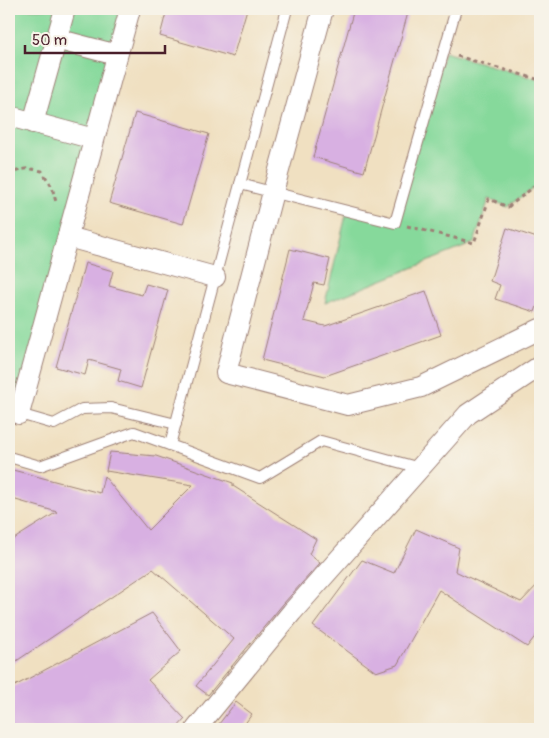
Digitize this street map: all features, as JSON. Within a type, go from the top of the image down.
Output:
[{"type":"street","points":[[33,123],[65,9]]},
{"type":"street","points":[[14,413],[68,237],[130,9]]},
{"type":"street","points":[[323,9],[226,373],[348,406],[421,386],[540,329]]},
{"type":"street","points":[[56,39],[117,55]]},
{"type":"street","points":[[9,116],[94,139]]},
{"type":"street","points":[[68,237],[215,277]]},
{"type":"street","points":[[196,729],[292,612],[468,414],[540,366]]},
{"type":"lane","points":[[170,445],[287,9]]},
{"type":"lane","points":[[240,184],[395,223],[456,9]]},
{"type":"lane","points":[[14,413],[54,424],[82,409],[111,408],[176,424]]},
{"type":"lane","points":[[9,457],[40,466],[134,432],[260,478],[321,441],[420,468]]},
{"type":"path","points":[[444,52],[540,80]]},
{"type":"path","points":[[9,176],[15,171],[27,168],[42,171],[52,187],[57,204]]},
{"type":"path","points":[[395,223],[474,243],[489,199],[508,206],[540,182]]},
{"type":"green space","points":[[9,9],[130,9],[19,414],[9,411]]},
{"type":"green space","points":[[444,52],[540,80],[540,182],[508,207],[489,199],[474,243],[325,303],[347,211],[395,223]]},
{"type":"building","points":[[167,9],[247,9],[233,57],[160,36]]},
{"type":"building","points":[[354,9],[409,9],[364,172],[313,157]]},
{"type":"building","points":[[135,113],[209,134],[183,224],[109,203]]},
{"type":"building","points":[[507,228],[540,239],[540,298],[535,312],[495,299],[500,285],[490,281]]},
{"type":"building","points":[[290,249],[330,259],[324,285],[314,283],[304,321],[325,326],[426,291],[441,335],[325,376],[262,360]]},
{"type":"building","points":[[85,263],[113,271],[109,286],[142,295],[146,284],[168,290],[141,388],[118,381],[121,369],[89,360],[85,375],[56,367]]},
{"type":"building","points":[[110,452],[156,456],[233,483],[233,486],[316,539],[309,554],[320,563],[283,604],[208,695],[196,686],[234,639],[153,569],[9,666],[9,542],[57,512],[9,498],[9,469],[100,493],[104,476],[148,530],[193,485],[106,471]]},
{"type":"building","points":[[416,529],[459,548],[455,571],[521,602],[540,582],[540,630],[527,647],[439,590],[397,665],[376,672],[313,626],[362,560],[394,573]]},
{"type":"building","points":[[152,613],[181,651],[148,680],[185,719],[176,729],[9,729],[9,689]]},
{"type":"building","points":[[236,702],[252,714],[241,729],[215,729]]}]
